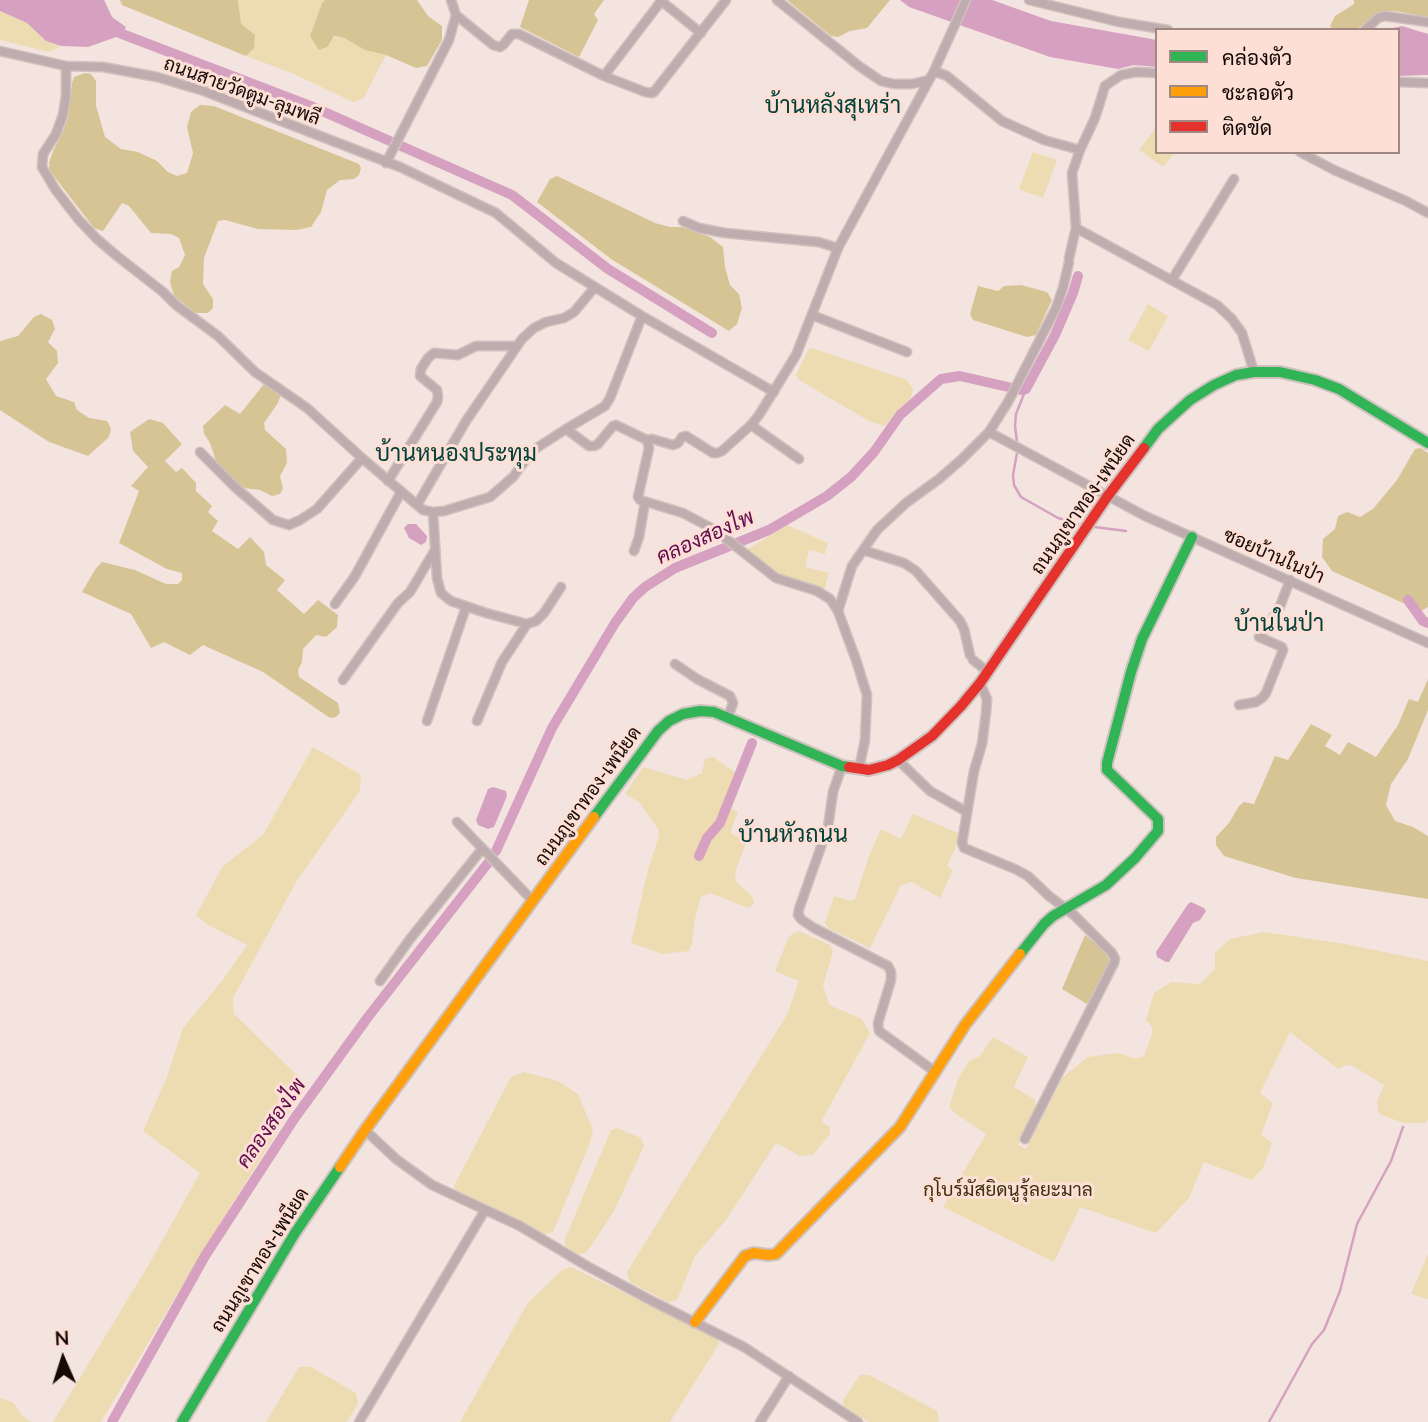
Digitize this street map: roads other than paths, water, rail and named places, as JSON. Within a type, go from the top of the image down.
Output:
[{"type":"street","points":[[451,0],[456,15],[493,46],[500,47],[512,34],[519,34],[604,76],[645,92],[654,92],[726,0]]},
{"type":"street","points":[[604,76],[661,0],[701,33]]},
{"type":"street","points":[[776,0],[881,81],[912,84],[929,80]]},
{"type":"street","points":[[566,429],[589,446],[594,446],[616,425],[647,440],[673,445],[686,436],[717,453],[751,425],[796,355],[838,248],[934,71],[966,0]]},
{"type":"street","points":[[1029,0],[1156,28]]},
{"type":"street","points":[[388,159],[449,40],[456,15]]},
{"type":"street","points":[[1367,28],[1378,18],[1385,16],[1428,22]]},
{"type":"street","name":"ถนนสายวัดตูม-ลุมพลี","points":[[0,51],[66,66],[129,70],[204,91],[388,159],[496,213],[556,262],[642,316],[774,392]]},
{"type":"street","points":[[66,66],[66,96],[62,115],[56,134],[43,154],[42,167],[78,219],[117,256],[218,336],[255,372],[307,408],[423,510],[444,511],[490,497],[513,477],[532,452],[605,406],[642,316]]},
{"type":"street","points":[[934,71],[947,76],[1002,121],[1033,136],[1080,150]]},
{"type":"street","points":[[838,611],[852,566],[877,530],[906,503],[962,459],[989,432],[1056,308],[1063,288],[1076,228],[1072,173],[1105,86],[1121,75],[1155,73]]},
{"type":"street","points":[[1400,82],[1428,83]]},
{"type":"street","points":[[1304,154],[1428,213]]},
{"type":"street","points":[[1172,280],[1234,179]]},
{"type":"street","points":[[684,221],[712,231],[818,242],[838,248]]},
{"type":"street","points":[[1076,228],[1217,305],[1242,333],[1254,372]]},
{"type":"street","points":[[417,505],[466,421],[516,346],[534,328],[574,312],[595,287]]},
{"type":"street","points":[[813,315],[907,352]]},
{"type":"street","points":[[388,481],[438,397],[437,390],[420,376],[428,358],[434,353],[458,355],[476,346],[516,346]]},
{"type":"street","name":"ถนนภูเขาทอง-เพนียด","points":[[182,1422],[295,1233],[365,1130],[658,731],[669,721],[683,714],[714,712],[842,766],[878,768],[898,760],[932,736],[980,683],[1158,429],[1190,400],[1214,384],[1236,375],[1280,372],[1315,380],[1339,389],[1428,443]]},
{"type":"street","points":[[751,425],[799,459]]},
{"type":"street","name":"ซอยบ้านในป่า","points":[[989,432],[1145,516],[1428,643]]},
{"type":"street","points":[[647,440],[649,448],[638,497],[640,500],[683,513],[715,530],[776,578],[817,592],[830,599],[838,611],[867,695],[865,740],[859,769]]},
{"type":"street","points":[[200,452],[273,520],[289,524],[317,509],[362,458]]},
{"type":"street","points":[[335,604],[355,576],[401,492]]},
{"type":"street","points":[[634,551],[645,502]]},
{"type":"street","points":[[433,512],[437,578],[441,593],[450,601],[527,624],[536,621],[544,613],[561,587]]},
{"type":"street","points":[[695,1322],[746,1256],[754,1253],[776,1254],[900,1127],[965,1025],[1044,924],[1106,885],[1135,858],[1158,831],[1158,820],[1107,770],[1107,763],[1142,639],[1192,537]]},
{"type":"street","points":[[343,680],[398,603],[410,592],[435,550]]},
{"type":"street","points":[[863,550],[904,563],[916,571],[960,621],[972,657],[988,672]]},
{"type":"street","points":[[1239,705],[1256,702],[1266,693],[1283,650],[1282,647],[1259,637],[1279,609],[1290,580]]},
{"type":"street","points":[[427,721],[466,607]]},
{"type":"street","points":[[477,721],[502,662],[527,624]]},
{"type":"street","points":[[674,664],[730,696],[733,702],[728,717]]},
{"type":"street","points":[[980,683],[987,699],[986,713],[967,812],[962,843],[964,848],[1028,876],[1115,958],[1025,1139]]},
{"type":"street","points":[[898,760],[930,791],[967,812]]},
{"type":"street","points":[[842,766],[833,792],[828,827],[798,915],[814,928],[888,966],[891,980],[878,1023],[879,1031],[934,1071]]},
{"type":"street","points":[[457,822],[533,901]]},
{"type":"street","points":[[380,981],[482,849]]},
{"type":"street","points":[[365,1130],[396,1159],[432,1185],[520,1226],[652,1301],[744,1346],[853,1421]]},
{"type":"street","points":[[359,1422],[485,1210]]},
{"type":"street","points":[[760,1422],[789,1376]]},
{"type":"waterway","points":[[109,29],[313,107],[512,195],[608,269],[712,333]]},
{"type":"waterway","name":"คลองสองไพ","points":[[496,851],[552,728],[633,598],[675,568],[769,530],[827,496],[851,477],[874,452],[900,415],[941,379],[960,376],[1026,389],[1055,335],[1078,276]]},
{"type":"waterway","points":[[1017,442],[1016,414],[1026,389]]},
{"type":"waterway","points":[[1017,453],[1013,475],[1014,485],[1021,497],[1058,518],[1078,524]]},
{"type":"waterway","points":[[1095,527],[1126,531]]},
{"type":"waterway","points":[[1408,600],[1423,621],[1428,623]]},
{"type":"waterway","points":[[699,856],[707,838],[720,823],[752,743]]},
{"type":"waterway","name":"คลองสองไพ","points":[[112,1422],[205,1256],[294,1119],[368,1017],[488,863]]},
{"type":"waterway","points":[[1269,1422],[1312,1344],[1324,1330],[1340,1291],[1357,1224],[1391,1161],[1403,1127]]},
{"type":"district","name":"บ้านหลังสุเหร่า","points":[[833,106]]},
{"type":"district","name":"บ้านหนองประทุม","points":[[456,454]]},
{"type":"district","name":"บ้านในป่า","points":[[1279,624]]},
{"type":"district","name":"บ้านหัวถนน","points":[[793,835]]},
{"type":"park label","name":"กุโบร์มัสยิดนูรุ้ลยะมาล","points":[[1008,1190]]}]
